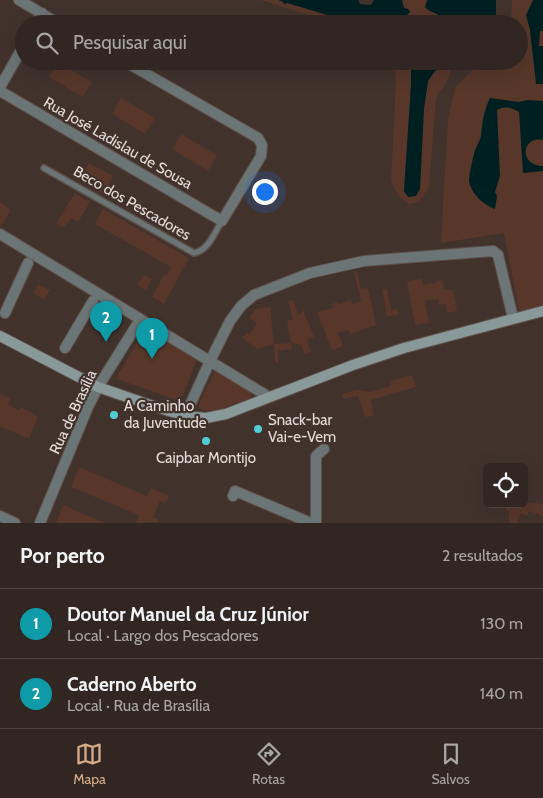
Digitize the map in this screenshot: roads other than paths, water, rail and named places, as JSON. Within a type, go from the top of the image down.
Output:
[{"type":"main road","points":[[2,338],[98,386],[186,416],[206,418],[226,414],[269,396],[404,348],[543,311]]},
{"type":"street","points":[[19,0],[42,14]]},
{"type":"street","points":[[0,86],[15,60]]},
{"type":"street","points":[[140,70],[258,138],[262,145],[261,156],[222,221]]},
{"type":"street","name":"Rua José Ladislau de Sousa","points":[[0,86],[222,221]]},
{"type":"street","points":[[0,234],[269,396]]},
{"type":"street","points":[[186,416],[230,321],[241,306],[254,295],[310,273],[374,260],[493,251],[498,255],[513,318]]},
{"type":"street","points":[[5,313],[28,263]]},
{"type":"street","points":[[65,348],[93,301]]},
{"type":"street","name":"Rua de Brasília","points":[[40,523],[98,386],[138,323],[139,318]]},
{"type":"street","points":[[316,523],[316,456],[324,449]]},
{"type":"street","points":[[233,496],[235,491],[311,523]]},
{"type":"street","points":[[0,516],[15,523]]},
{"type":"lane","name":"Beco dos Pescadores","points":[[44,168],[194,253],[201,252],[207,246],[222,221]]},
{"type":"water","points":[[278,0],[358,0],[360,4],[371,5],[374,0],[402,0],[404,8],[410,12],[407,15],[328,15],[287,3],[284,4]]},
{"type":"water","points":[[427,0],[496,0],[496,15],[437,15],[425,7]]},
{"type":"water","points":[[533,0],[543,0],[543,31],[540,31],[539,46],[543,46],[543,84],[536,84],[528,15],[526,15]]},
{"type":"water","points":[[411,70],[437,70],[428,81],[424,109],[420,189],[416,196],[408,197],[404,191]]},
{"type":"water","points":[[490,98],[519,102],[527,100],[543,101],[543,140],[530,142],[527,145],[526,154],[531,162],[543,166],[543,171],[523,173],[519,112],[508,108],[497,110],[500,176],[495,192],[497,196],[495,209],[479,198],[472,190],[469,181],[474,153],[481,138],[486,107]]},
{"type":"place","name":"Caderno Aberto","points":[[106,342]]},
{"type":"place","name":"Doutor Manuel da Cruz Júnior","points":[[152,359]]},
{"type":"place","name":"A Caminho da Juventude","points":[[114,415]]},
{"type":"place","name":"Snack-bar Vai-e-Vem","points":[[258,429]]},
{"type":"place","name":"Caipbar Montijo","points":[[206,441]]}]
